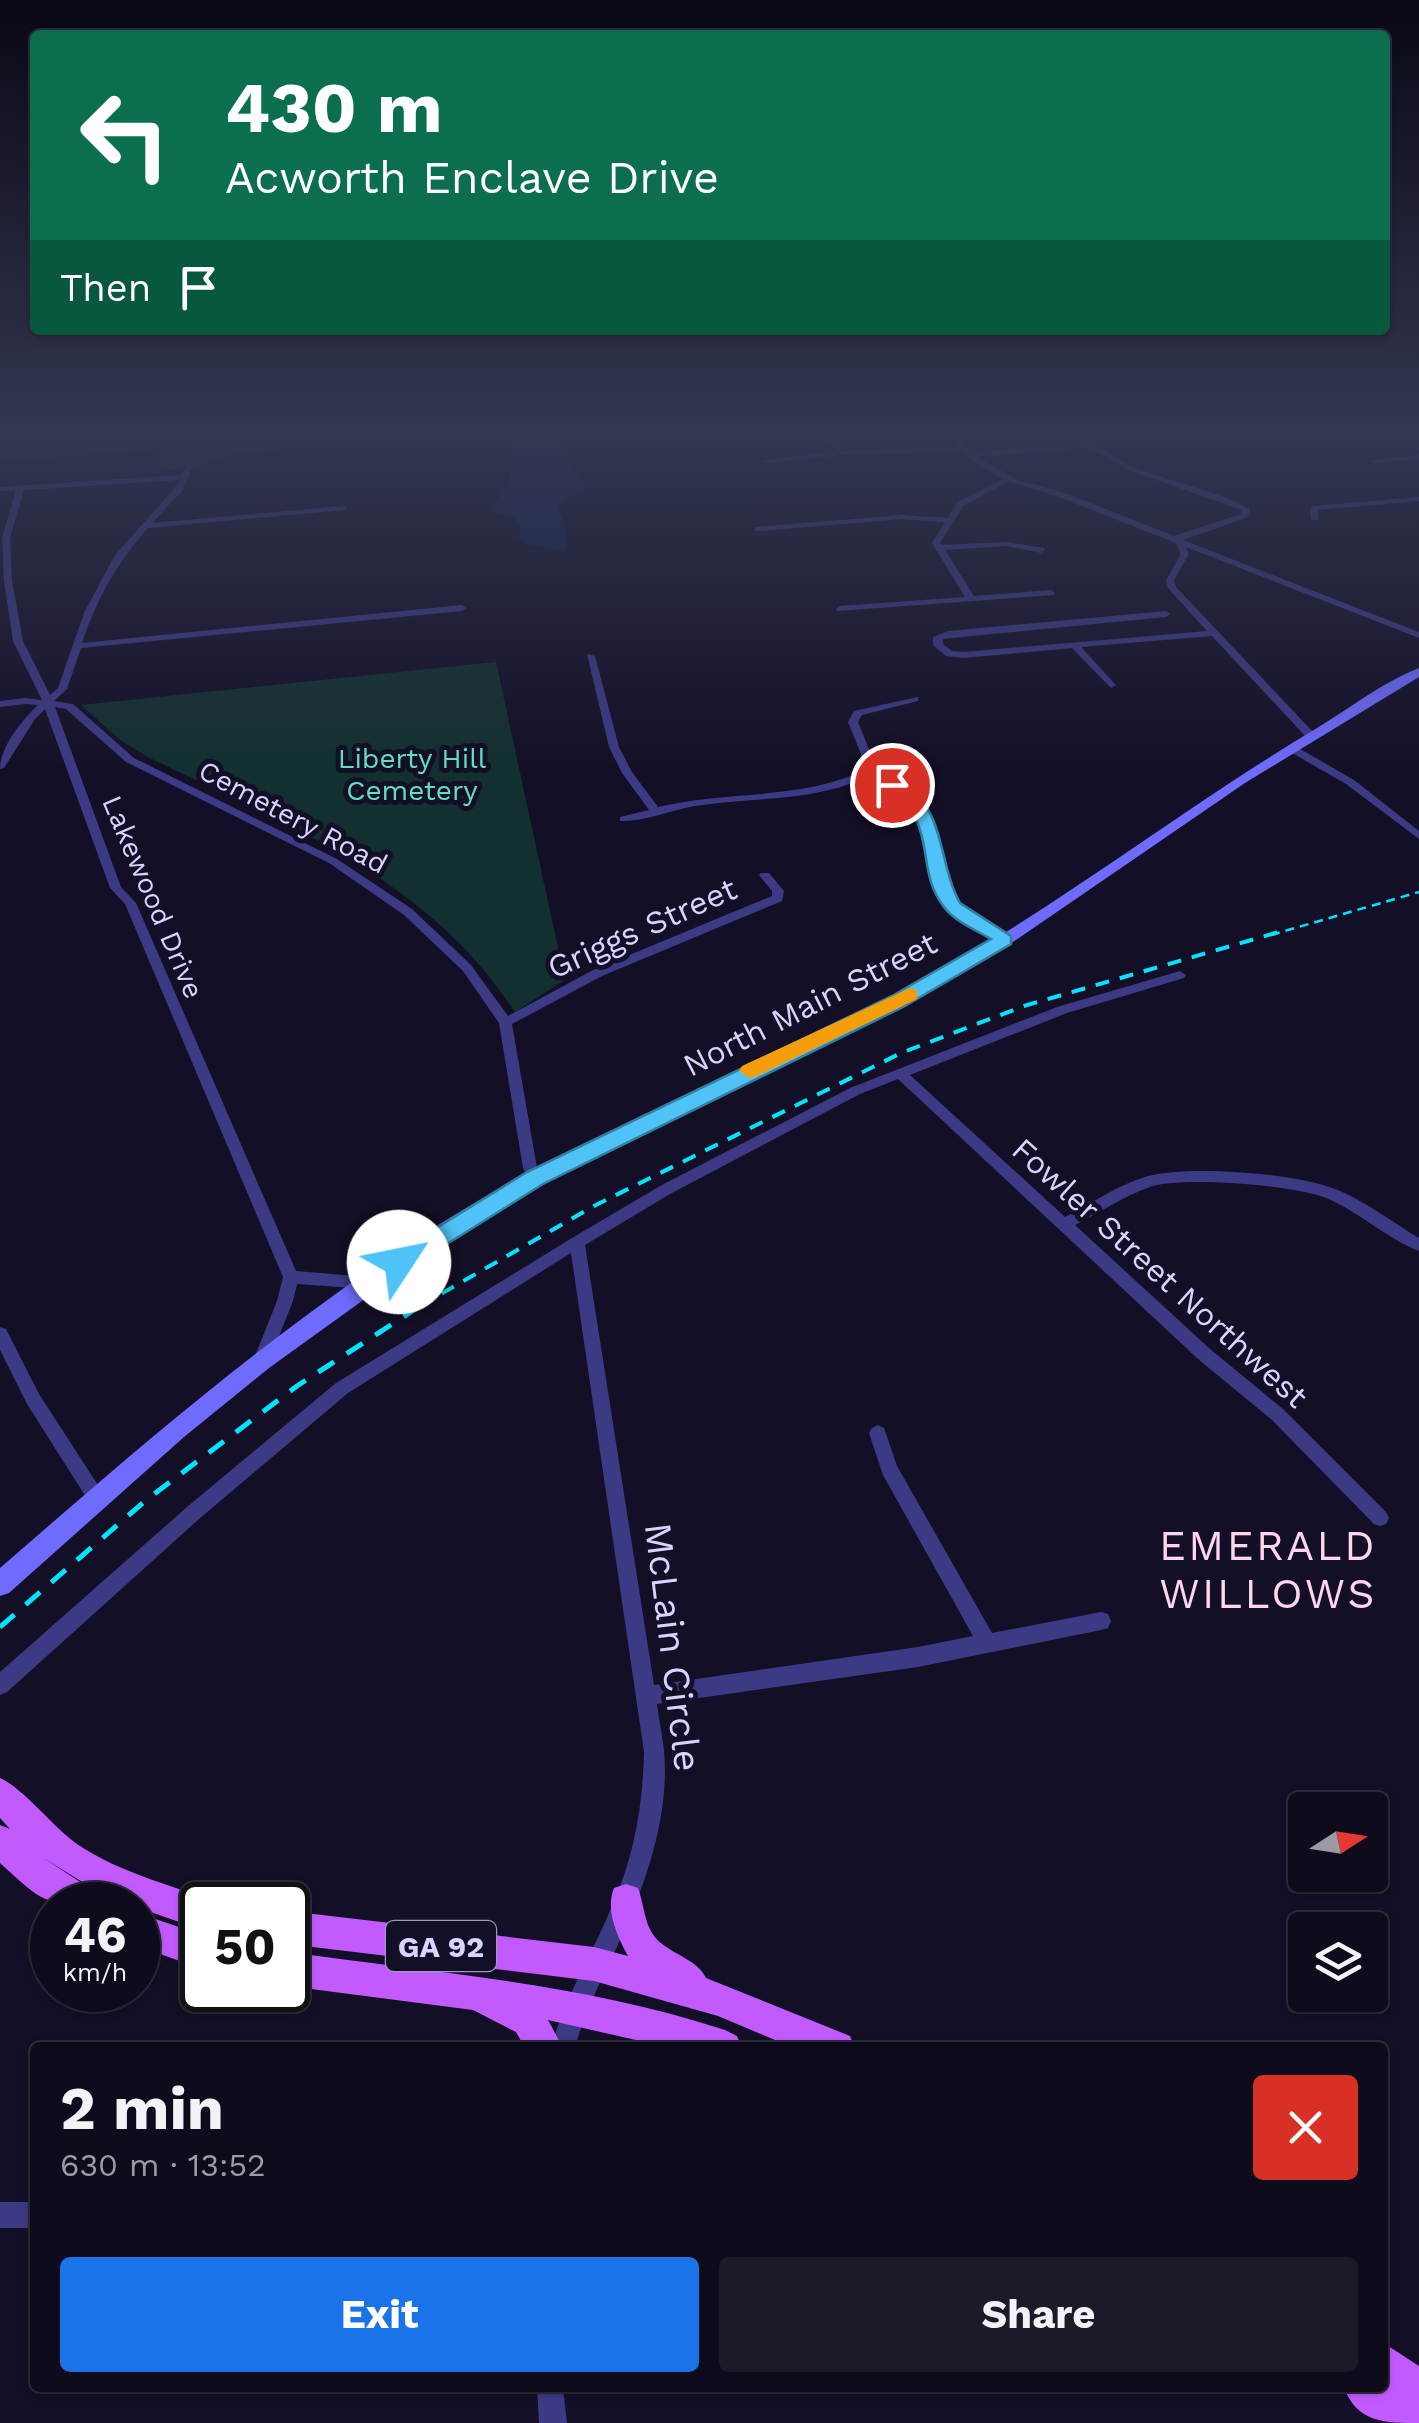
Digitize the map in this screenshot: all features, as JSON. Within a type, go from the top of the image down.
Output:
[{"type":"main road","name":"North Main Street","points":[[0,1584],[261,1361],[368,1283],[535,1178],[898,1001],[1004,940],[1291,748],[1419,672]]},
{"type":"main road","points":[[0,1794],[29,1828],[66,1857],[144,1897],[180,1908]]},
{"type":"main road","points":[[0,1841],[47,1882]]},
{"type":"main road","points":[[626,1900],[643,1953],[654,1964],[718,1998]]},
{"type":"main road","name":"GA 92","points":[[310,1931],[594,1964],[718,1998],[827,2042]]},
{"type":"main road","name":"GA 92","points":[[310,1971],[574,2005],[632,2018],[706,2042]]},
{"type":"main road","points":[[464,1988],[528,2020],[542,2042]]},
{"type":"main road","points":[[1388,2367],[1419,2391]]},
{"type":"main road","points":[[1369,2392],[1409,2423]]},
{"type":"street","name":"Lakewood Drive","points":[[4,544],[18,641],[48,702],[116,888],[130,903],[290,1277]]},
{"type":"street","points":[[0,766],[32,717],[62,689],[88,612],[119,555],[130,544]]},
{"type":"street","points":[[936,544],[972,599]]},
{"type":"street","points":[[938,548],[1006,544]]},
{"type":"street","points":[[1007,544],[1041,550]]},
{"type":"street","points":[[1183,545],[1185,554],[1170,580],[1172,588],[1311,736]]},
{"type":"street","points":[[1183,545],[1419,635]]},
{"type":"street","points":[[840,610],[1051,592]]},
{"type":"street","points":[[76,646],[462,608]]},
{"type":"street","points":[[1166,614],[938,638],[938,645],[949,654],[1214,632]]},
{"type":"street","points":[[1132,618],[1150,638]]},
{"type":"street","points":[[1074,645],[1111,685]]},
{"type":"street","points":[[590,656],[614,747],[627,773],[656,812]]},
{"type":"street","points":[[864,775],[868,752],[853,722],[858,713],[915,699]]},
{"type":"street","points":[[0,704],[48,702]]},
{"type":"street","name":"Cemetery Road","points":[[48,702],[69,706],[130,760],[318,853],[376,888],[467,968],[505,1022],[530,1168],[535,1178]]},
{"type":"street","points":[[1291,748],[1366,793],[1419,836]]},
{"type":"street","points":[[624,820],[693,803],[832,788],[864,775],[892,785],[914,799],[923,811],[944,891],[952,906],[1004,940]]},
{"type":"street","name":"Griggs Street","points":[[505,1022],[523,1017],[568,987],[712,922],[778,898],[778,891],[765,875]]},
{"type":"street","points":[[0,1685],[193,1513],[342,1388],[577,1242],[681,1182],[899,1072],[1062,1010],[1180,975]]},
{"type":"street","name":"Fowler Street Northwest","points":[[899,1072],[1062,1225],[1278,1415],[1380,1518]]},
{"type":"street","points":[[1062,1225],[1147,1182],[1170,1177],[1245,1178],[1293,1183],[1330,1193],[1419,1245]]},
{"type":"street","name":"McLain Circle","points":[[565,2042],[574,2005],[626,1900],[650,1829],[654,1792],[654,1752],[577,1242]]},
{"type":"street","points":[[261,1361],[290,1277],[368,1283]]},
{"type":"street","points":[[0,1334],[34,1399],[97,1499]]},
{"type":"street","points":[[878,1433],[889,1469],[988,1644]]},
{"type":"street","points":[[646,1696],[988,1644],[1101,1621]]},
{"type":"street","points":[[0,2215],[30,2216]]},
{"type":"street","points":[[550,2392],[553,2423]]},
{"type":"green space","name":"Liberty Hill Cemetery","points":[[496,662],[565,980],[515,1012],[480,965],[397,890],[302,832],[148,757],[120,740],[81,705]]},
{"type":"water","points":[[566,544],[566,552],[529,545]]},
{"type":"railway","points":[[1271,935],[1419,892]]},
{"type":"railway","points":[[420,1306],[594,1206],[901,1053],[1024,1006],[1279,932]]},
{"type":"railway","points":[[0,1627],[145,1501],[297,1386],[423,1304]]},
{"type":"slow traffic","points":[[749,1071],[910,994]]},
{"type":"district","name":"EMERALD WILLOWS","points":[[1268,1569]]},
{"type":"route","points":[[399,1262],[535,1178],[898,1001],[1004,940],[952,906],[944,891],[923,811],[914,799],[892,785]]}]
